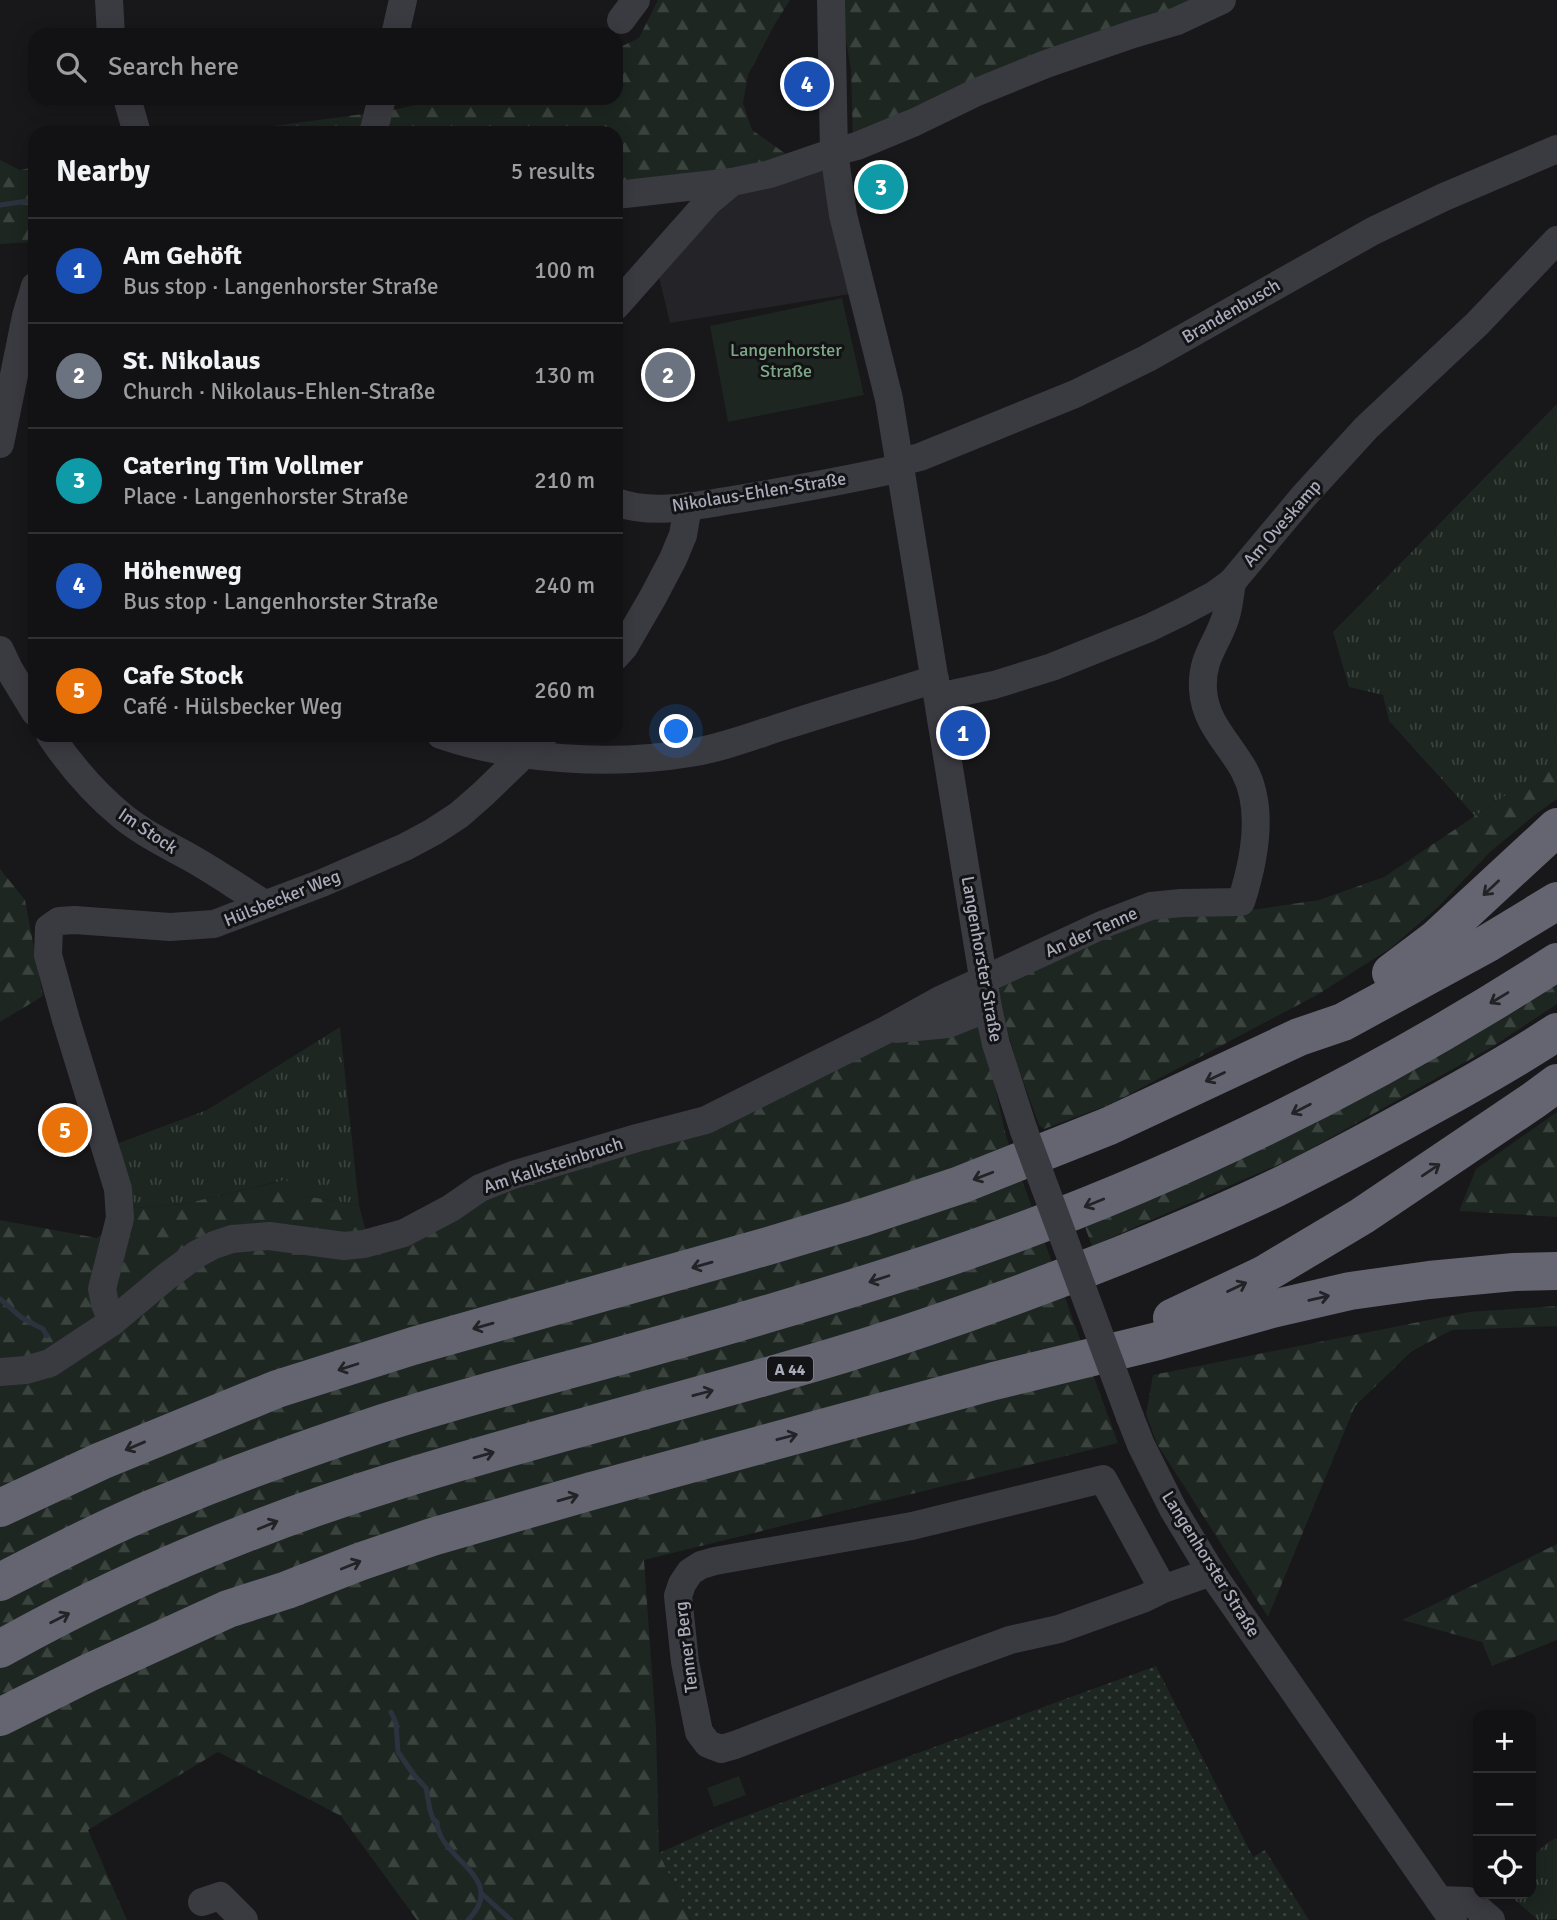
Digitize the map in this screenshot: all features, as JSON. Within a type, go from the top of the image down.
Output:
[{"type":"highway","points":[[1298,1037],[1436,939],[1557,827]]},
{"type":"highway","points":[[0,1508],[101,1461],[277,1389],[413,1346],[768,1246],[960,1185],[1109,1126],[1298,1037],[1343,1022],[1488,943],[1557,901]]},
{"type":"highway","points":[[0,1582],[165,1503],[265,1463],[485,1392],[829,1295],[937,1261],[1055,1219],[1213,1152],[1346,1087],[1443,1033],[1557,962]]},
{"type":"highway","name":"A 44","points":[[0,1649],[103,1596],[188,1557],[287,1517],[394,1481],[843,1354],[953,1318],[1073,1274],[1273,1189],[1374,1138],[1557,1032]]},
{"type":"highway","points":[[1040,1370],[1153,1327],[1263,1275],[1362,1216],[1557,1083]]},
{"type":"highway","points":[[0,1717],[228,1609],[288,1591],[359,1562],[432,1537],[741,1450],[1272,1309],[1350,1291],[1429,1280],[1557,1271]]},
{"type":"highway","points":[[0,1747],[41,1721],[288,1591]]},
{"type":"street","points":[[108,0],[110,28]]},
{"type":"street","points":[[397,28],[403,0]]},
{"type":"street","name":"Langenhorster Straße","points":[[831,0],[834,152],[844,215],[889,400],[988,1008],[996,1044],[1024,1131],[1141,1446],[1173,1509],[1212,1572],[1446,1910],[1469,1901],[1491,1920]]},
{"type":"street","points":[[623,194],[770,174],[869,142],[977,92],[1046,64],[1177,21],[1222,0]]},
{"type":"street","points":[[129,105],[135,126]]},
{"type":"street","points":[[375,126],[380,105]]},
{"type":"street","name":"Brandenbusch","points":[[900,465],[1075,394],[1148,358],[1373,231],[1444,197],[1557,149]]},
{"type":"street","points":[[623,299],[708,202],[732,181]]},
{"type":"street","name":"Am Oveskamp","points":[[465,742],[482,747],[535,744],[585,759],[658,758],[691,753],[937,688],[994,685],[1052,667],[1149,628],[1214,595],[1232,582],[1303,497],[1366,428],[1477,324],[1557,240]]},
{"type":"street","points":[[0,444],[28,309]]},
{"type":"street","name":"Nikolaus-Ehlen-Straße","points":[[623,504],[644,508],[688,506],[771,494],[900,465]]},
{"type":"street","points":[[623,648],[673,559],[683,535],[688,506]]},
{"type":"street","name":"An der Tenne","points":[[984,980],[1104,924],[1151,906],[1241,902],[1250,874],[1254,841],[1253,795],[1245,772],[1216,732],[1206,710],[1203,691],[1207,655],[1225,619],[1232,582]]},
{"type":"street","points":[[0,650],[28,700]]},
{"type":"street","name":"Im Stock","points":[[55,742],[90,787],[122,816],[158,841],[193,859],[265,904]]},
{"type":"street","name":"Hülsbecker Weg","points":[[112,1322],[102,1289],[120,1218],[118,1189],[48,955],[49,928],[59,921],[75,920],[170,928],[214,924],[322,883],[433,832],[467,808],[535,744]]},
{"type":"street","name":"Am Kalksteinbruch","points":[[0,1372],[26,1370],[50,1363],[112,1322],[166,1277],[214,1245],[232,1239],[269,1236],[344,1246],[364,1244],[404,1233],[451,1208],[480,1188],[513,1175],[706,1120],[984,980]]},
{"type":"street","name":"Am Kalksteinbruch","points":[[886,1030],[947,1024],[988,1008]]},
{"type":"street","name":"Tenner Berg","points":[[1163,1589],[1103,1479],[912,1526],[701,1565],[690,1572],[678,1596],[685,1662],[699,1732],[708,1744],[721,1749],[735,1745],[1010,1640],[1059,1629],[1212,1572]]},
{"type":"street","points":[[202,1902],[220,1896],[244,1920]]},
{"type":"shaded area","points":[[824,168],[850,294],[670,323],[657,269],[734,188]]},
{"type":"green space","points":[[658,0],[790,0],[748,75],[743,103],[752,130],[790,157],[753,167],[623,180],[623,126],[273,126],[415,105],[623,105],[623,46],[639,38]]},
{"type":"green space","points":[[843,0],[1190,0],[1161,16],[853,139],[851,70],[842,17]]},
{"type":"green space","points":[[0,160],[20,170],[28,168],[28,242],[0,244]]},
{"type":"green space","name":"Langenhorster Straße","points":[[842,298],[864,395],[728,422],[710,326]]},
{"type":"green space","points":[[1557,404],[1557,761],[1475,816],[1389,721],[1383,695],[1349,687],[1333,632]]},
{"type":"green space","points":[[1557,761],[1557,799],[1491,851],[1438,907],[1391,948],[1317,995],[1111,1104],[1044,1129],[1039,1125],[1018,1067],[994,984],[1147,916],[1251,910],[1319,900],[1384,877]]},
{"type":"green space","points":[[0,869],[25,900],[43,996],[0,1022]]},
{"type":"green space","points":[[1557,978],[1557,1004],[1492,1047],[1298,1156],[1092,1246],[1082,1219]]},
{"type":"green space","points":[[975,997],[1006,1136],[1118,1443],[644,1560],[656,1728],[659,1853],[691,1920],[417,1920],[341,1816],[218,1752],[88,1830],[127,1920],[0,1920],[0,1220],[97,1238],[133,1208],[184,1204],[286,1180],[304,1196],[359,1205],[371,1251],[469,1202]]},
{"type":"green space","points":[[340,1027],[359,1205],[304,1196],[285,1180],[184,1204],[133,1208],[119,1143],[207,1110]]},
{"type":"green space","points":[[1557,1112],[1557,1217],[1459,1211],[1476,1169]]},
{"type":"green space","points":[[1557,1306],[1557,1326],[1452,1330],[1412,1351],[1355,1406],[1268,1617],[1157,1444],[1146,1414],[1153,1375],[1469,1312]]},
{"type":"green space","points":[[1557,1544],[1557,1640],[1492,1666],[1482,1642],[1402,1620]]},
{"type":"green space","points":[[1156,1666],[1253,1857],[1265,1850],[1309,1920],[691,1920],[659,1853],[726,1823]]},
{"type":"green space","points":[[739,1776],[746,1795],[714,1807],[707,1788]]},
{"type":"green space","points":[[1557,1838],[1557,1919],[1538,1920],[1514,1899],[1536,1899],[1536,1853]]},
{"type":"waterway","points":[[0,205],[28,201]]},
{"type":"waterway","points":[[0,1299],[22,1318],[43,1329],[47,1336]]},
{"type":"waterway","points":[[391,1712],[396,1723],[398,1752],[426,1788],[430,1810],[440,1835],[477,1880],[481,1892],[479,1905],[468,1920]]},
{"type":"waterway","points":[[481,1893],[511,1920]]},
{"type":"place","name":"Höhenweg","points":[[807,84]]},
{"type":"place","name":"Catering Tim Vollmer","points":[[881,187]]},
{"type":"place","name":"St. Nikolaus","points":[[668,375]]},
{"type":"place","name":"Am Gehöft","points":[[963,733]]},
{"type":"place","name":"Cafe Stock","points":[[65,1130]]}]
